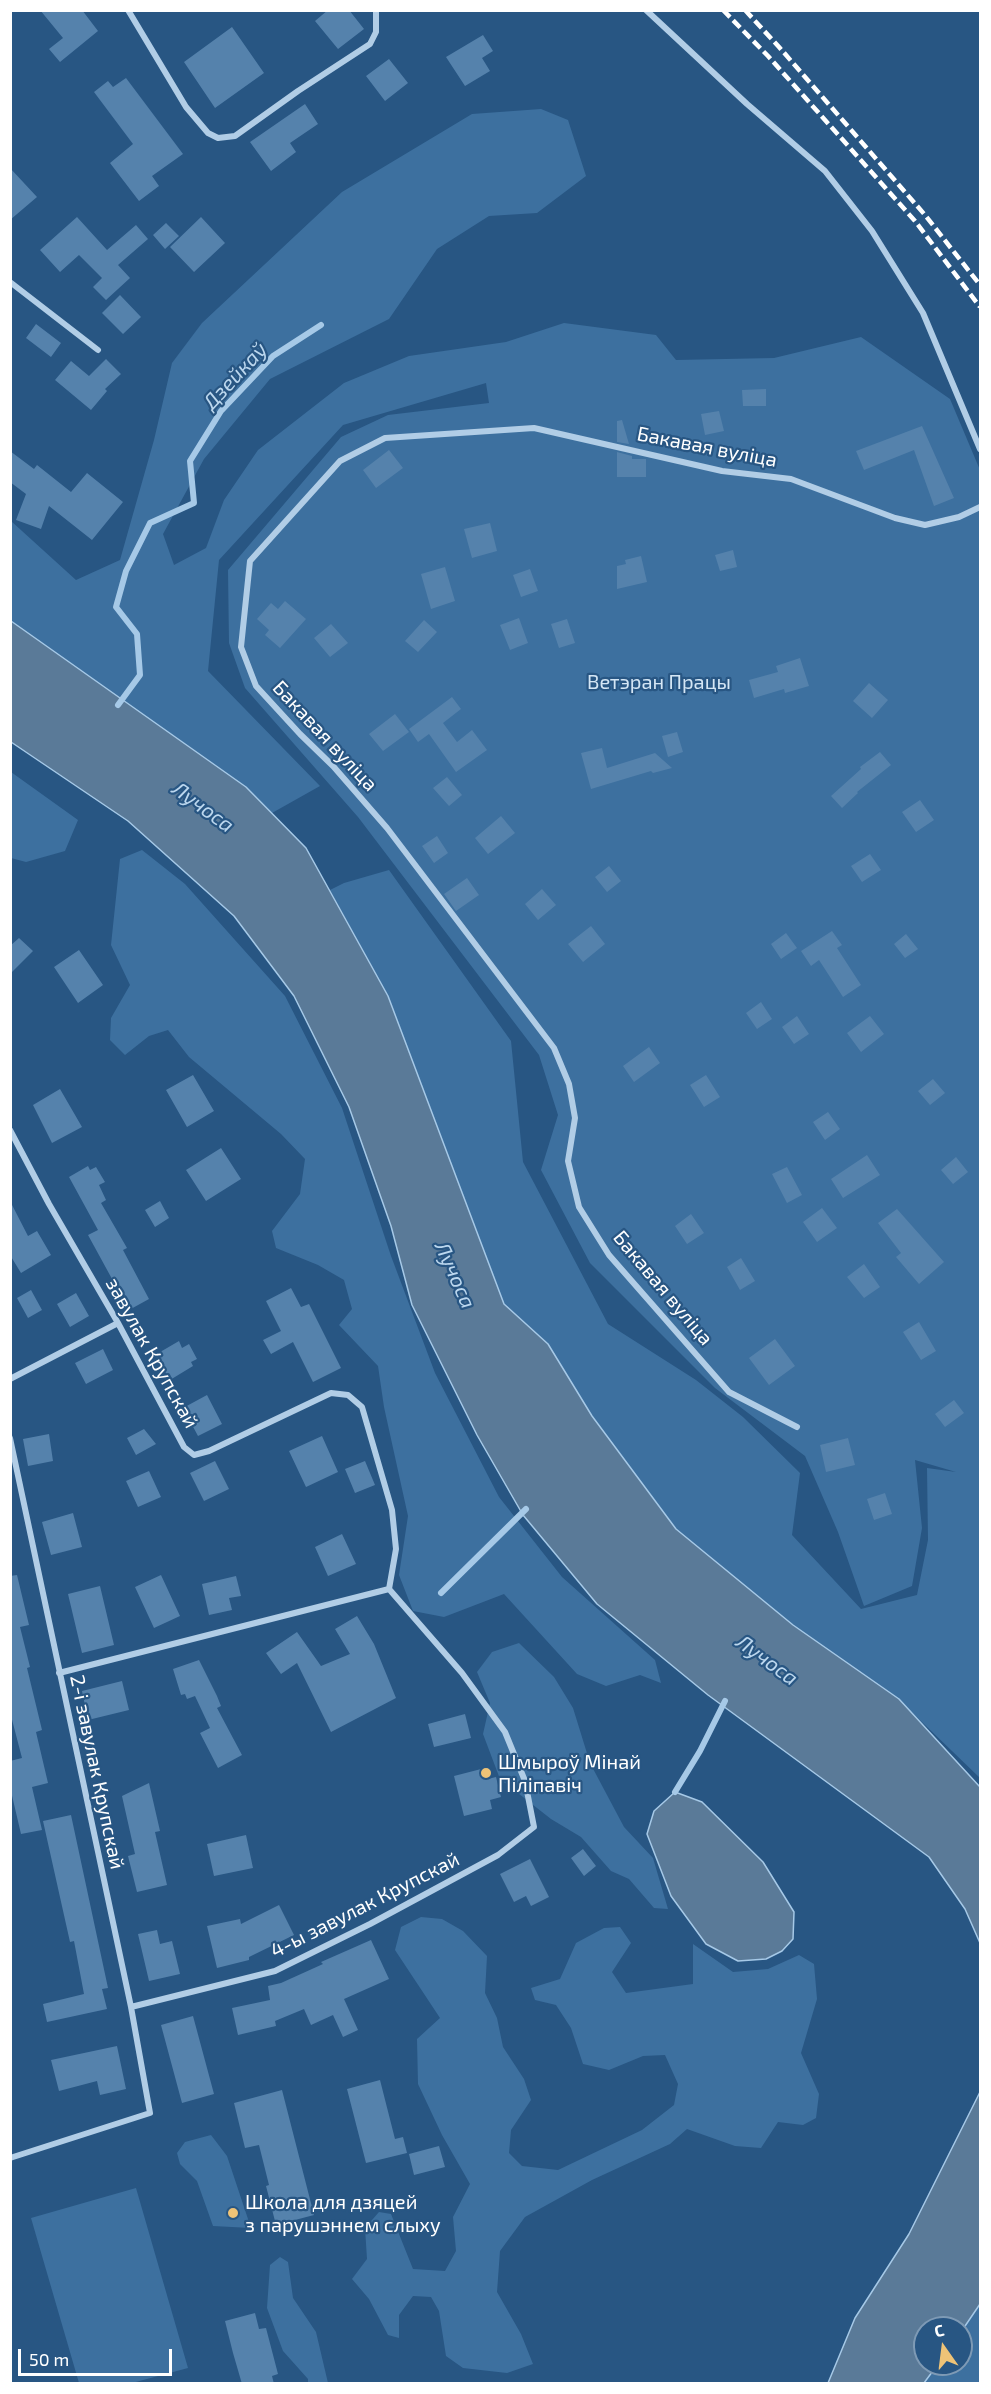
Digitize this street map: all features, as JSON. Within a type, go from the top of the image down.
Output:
[{"type":"street","points":[[128,10],[186,107],[208,133],[218,138],[235,136],[370,44],[376,32],[376,10]]},
{"type":"street","points":[[646,10],[747,104],[825,171],[872,231],[923,313],[981,449]]},
{"type":"street","points":[[10,282],[98,350]]},
{"type":"street","name":"Бакавая вуліца","points":[[797,1427],[729,1392],[609,1255],[579,1207],[568,1161],[575,1118],[569,1084],[554,1048],[387,828],[333,766],[256,686],[241,647],[250,561],[340,461],[385,438],[534,428],[722,471],[791,479],[895,518],[925,525],[959,517],[981,507]]},
{"type":"street","name":"завулак Крупскай","points":[[10,1130],[49,1204],[118,1323],[184,1447],[194,1455],[208,1451],[331,1393],[348,1395],[362,1407],[392,1510],[396,1549],[389,1589]]},
{"type":"street","points":[[10,1379],[118,1323]]},
{"type":"street","name":"2-і завулак Крупскай","points":[[10,1438],[130,2007],[150,2113],[10,2158]]},
{"type":"street","points":[[59,1673],[389,1589]]},
{"type":"street","name":"4-ы завулак Крупскай","points":[[130,2007],[275,1971],[370,1924],[498,1855],[534,1827],[525,1781],[505,1732],[455,1665],[389,1589]]},
{"type":"green space","name":"Ветэран Працы","points":[[541,109],[568,120],[586,176],[537,213],[489,216],[437,249],[389,319],[270,379],[204,459],[163,534],[174,565],[206,548],[224,500],[258,450],[344,383],[409,356],[506,342],[564,323],[656,335],[676,360],[774,358],[861,337],[950,399],[980,470],[980,1778],[898,1699],[790,1625],[677,1530],[504,1304],[388,996],[330,890],[344,883],[389,870],[511,1041],[523,1162],[608,1324],[696,1380],[743,1417],[800,1473],[792,1535],[861,1609],[917,1595],[928,1540],[927,1468],[956,1472],[915,1460],[922,1528],[912,1586],[864,1606],[838,1532],[805,1456],[715,1388],[590,1263],[541,1170],[558,1115],[539,1055],[358,817],[245,688],[229,643],[228,570],[341,437],[388,415],[489,403],[486,383],[343,425],[219,560],[208,671],[320,786],[272,813],[246,787],[11,621],[11,521],[76,580],[120,560],[154,440],[172,363],[202,323],[342,192],[472,114]]},
{"type":"green space","points":[[11,772],[78,820],[65,851],[26,862],[11,858]]},
{"type":"green space","points":[[142,850],[185,884],[285,996],[342,1108],[391,1256],[435,1373],[499,1497],[562,1577],[655,1660],[661,1683],[640,1675],[606,1686],[577,1674],[504,1594],[444,1617],[413,1611],[399,1575],[408,1516],[384,1407],[378,1366],[339,1325],[352,1309],[344,1280],[318,1265],[276,1248],[272,1231],[300,1194],[305,1159],[281,1134],[189,1057],[168,1030],[149,1036],[125,1055],[110,1040],[111,1018],[130,985],[111,945],[120,859]]},
{"type":"green space","points":[[519,1643],[554,1677],[573,1708],[590,1763],[624,1827],[653,1858],[668,1909],[654,1908],[629,1879],[611,1871],[581,1837],[551,1819],[500,1779],[483,1734],[490,1703],[477,1672],[492,1652]]},
{"type":"green space","points":[[421,1917],[442,1919],[463,1931],[487,1956],[485,1993],[497,2018],[503,2047],[524,2079],[531,2100],[511,2130],[509,2153],[522,2166],[558,2170],[642,2130],[674,2105],[678,2084],[665,2055],[643,2056],[609,2070],[583,2064],[571,2028],[556,2005],[535,2000],[531,1988],[560,1979],[576,1943],[604,1928],[620,1927],[631,1943],[612,1972],[626,1993],[693,1984],[693,1944],[733,1972],[768,1969],[799,1955],[814,1964],[817,1999],[801,2053],[819,2094],[816,2118],[803,2125],[778,2122],[761,2148],[735,2146],[687,2129],[670,2144],[592,2180],[525,2217],[500,2251],[497,2292],[521,2334],[533,2364],[507,2373],[463,2368],[446,2356],[439,2311],[431,2297],[413,2296],[399,2315],[399,2338],[388,2335],[369,2299],[352,2279],[367,2259],[365,2228],[379,2212],[391,2214],[413,2269],[445,2271],[456,2251],[453,2217],[470,2184],[442,2135],[418,2084],[417,2039],[440,2018],[395,1950],[401,1927]]},
{"type":"green space","points":[[211,2135],[227,2156],[251,2228],[213,2226],[197,2181],[180,2164],[177,2153],[185,2142]]},
{"type":"green space","points":[[136,2188],[188,2368],[132,2383],[79,2383],[31,2218]]},
{"type":"green space","points":[[280,2257],[288,2262],[293,2298],[316,2332],[328,2383],[308,2383],[308,2379],[283,2351],[267,2308],[270,2265]]},
{"type":"green space","points":[[980,2304],[980,2383],[924,2384],[930,2376],[973,2376],[972,2316]]},
{"type":"water","name":"Лучоса","points":[[11,621],[246,787],[306,848],[388,996],[504,1304],[548,1344],[592,1416],[676,1529],[793,1625],[899,1699],[980,1787],[980,1943],[965,1909],[929,1857],[708,1695],[597,1604],[523,1515],[477,1435],[412,1305],[391,1226],[349,1107],[294,996],[234,916],[128,821],[11,742]]},
{"type":"water","points":[[675,1792],[702,1802],[763,1862],[794,1912],[793,1939],[782,1951],[766,1959],[738,1961],[706,1944],[671,1896],[647,1834],[654,1811]]},
{"type":"water","points":[[980,2092],[980,2304],[972,2316],[913,2316],[913,2376],[929,2376],[924,2383],[828,2383],[855,2318],[909,2234]]},
{"type":"building","points":[[40,10],[82,10],[98,31],[60,62],[49,49],[63,38]]},
{"type":"building","points":[[328,10],[349,10],[364,29],[338,49],[315,21]]},
{"type":"building","points":[[232,27],[264,73],[215,108],[184,62]]},
{"type":"building","points":[[483,35],[493,51],[482,58],[490,71],[465,86],[446,57]]},
{"type":"building","points":[[389,59],[408,83],[385,101],[366,76]]},
{"type":"building","points":[[126,78],[183,154],[152,176],[159,186],[139,201],[110,163],[133,144],[94,92],[108,81],[113,87]]},
{"type":"building","points":[[305,104],[318,124],[290,143],[296,152],[271,171],[250,142]]},
{"type":"building","points":[[10,168],[37,197],[10,220]]},
{"type":"building","points":[[77,217],[107,250],[136,225],[148,239],[118,265],[130,278],[106,300],[93,287],[102,278],[79,255],[60,272],[40,250]]},
{"type":"building","points":[[201,217],[225,243],[194,272],[170,247]]},
{"type":"building","points":[[166,223],[179,236],[165,249],[153,235]]},
{"type":"building","points":[[120,295],[141,317],[123,334],[102,313]]},
{"type":"building","points":[[36,324],[61,343],[51,357],[26,338]]},
{"type":"building","points":[[106,359],[121,374],[105,389],[107,391],[91,410],[55,380],[71,361],[89,376]]},
{"type":"building","points":[[766,389],[766,406],[743,406],[742,390]]},
{"type":"building","points":[[719,411],[724,431],[705,435],[701,414]]},
{"type":"building","points":[[622,420],[629,444],[617,442],[617,421]]},
{"type":"building","points":[[922,426],[954,498],[934,506],[914,450],[864,470],[856,451]]},
{"type":"building","points":[[389,450],[403,468],[376,488],[363,470]]},
{"type":"building","points":[[10,451],[34,469],[37,465],[71,492],[87,473],[123,502],[92,540],[49,506],[41,529],[16,520],[26,494],[10,482]]},
{"type":"building","points":[[617,452],[632,456],[632,459],[646,459],[646,477],[617,477]]},
{"type":"building","points":[[490,523],[497,551],[472,558],[464,529]]},
{"type":"building","points":[[733,550],[737,567],[720,571],[715,555]]},
{"type":"building","points":[[641,556],[647,582],[617,589],[617,566],[626,564],[625,560]]},
{"type":"building","points":[[445,567],[455,601],[431,609],[421,574]]},
{"type":"building","points":[[530,569],[538,591],[521,597],[513,575]]},
{"type":"building","points":[[285,601],[306,619],[280,648],[265,635],[269,630],[257,619],[271,603],[278,609]]},
{"type":"building","points":[[519,618],[528,643],[510,650],[500,625]]},
{"type":"building","points":[[567,619],[575,643],[559,648],[551,624]]},
{"type":"building","points":[[424,620],[437,632],[418,652],[405,641]]},
{"type":"building","points":[[331,624],[348,643],[330,657],[314,638]]},
{"type":"building","points":[[800,658],[809,686],[785,693],[784,689],[754,698],[749,680],[778,672],[776,666]]},
{"type":"building","points":[[869,683],[888,700],[872,718],[853,701]]},
{"type":"building","points":[[452,697],[461,709],[443,723],[457,742],[472,730],[487,750],[456,772],[429,734],[418,742],[409,729]]},
{"type":"building","points":[[395,714],[409,732],[383,751],[369,734]]},
{"type":"building","points":[[677,732],[683,752],[668,757],[662,736]]},
{"type":"building","points":[[602,748],[607,768],[655,753],[672,768],[653,773],[651,771],[591,789],[581,753]]},
{"type":"building","points":[[880,752],[891,765],[857,792],[842,808],[831,796],[861,769],[860,767]]},
{"type":"building","points":[[447,777],[462,795],[449,806],[433,788]]},
{"type":"building","points":[[920,800],[934,820],[916,832],[902,812]]},
{"type":"building","points":[[501,816],[515,833],[488,854],[475,838]]},
{"type":"building","points":[[437,836],[448,853],[434,863],[422,846]]},
{"type":"building","points":[[870,854],[881,870],[862,882],[851,866]]},
{"type":"building","points":[[609,866],[621,881],[607,892],[595,877]]},
{"type":"building","points":[[467,878],[479,895],[456,911],[444,894]]},
{"type":"building","points":[[542,889],[556,905],[538,920],[525,904]]},
{"type":"building","points":[[591,926],[605,944],[583,962],[568,944]]},
{"type":"building","points":[[832,931],[842,945],[837,948],[861,985],[843,997],[819,960],[811,966],[801,951]]},
{"type":"building","points":[[786,933],[797,948],[781,959],[771,944]]},
{"type":"building","points":[[906,934],[918,949],[905,958],[894,944]]},
{"type":"building","points":[[19,938],[33,951],[10,974],[10,946]]},
{"type":"building","points":[[79,950],[103,985],[78,1003],[54,967]]},
{"type":"building","points":[[761,1002],[772,1019],[757,1029],[746,1013]]},
{"type":"building","points":[[797,1016],[809,1034],[794,1044],[782,1027]]},
{"type":"building","points":[[870,1016],[884,1034],[861,1052],[847,1033]]},
{"type":"building","points":[[649,1047],[660,1063],[634,1082],[623,1066]]},
{"type":"building","points":[[193,1075],[214,1111],[187,1127],[166,1090]]},
{"type":"building","points":[[706,1075],[720,1097],[704,1107],[690,1085]]},
{"type":"building","points":[[933,1079],[945,1093],[930,1105],[918,1091]]},
{"type":"building","points":[[60,1089],[82,1127],[52,1143],[33,1105]]},
{"type":"building","points":[[828,1112],[840,1129],[825,1140],[813,1122]]},
{"type":"building","points":[[221,1148],[241,1179],[206,1201],[186,1170]]},
{"type":"building","points":[[867,1155],[880,1175],[843,1198],[831,1179]]},
{"type":"building","points":[[956,1157],[968,1172],[953,1184],[941,1170]]},
{"type":"building","points":[[88,1166],[90,1170],[96,1167],[105,1182],[99,1185],[106,1200],[101,1203],[127,1248],[123,1250],[149,1299],[129,1310],[88,1235],[98,1230],[69,1177]]},
{"type":"building","points":[[787,1167],[802,1195],[787,1203],[772,1174]]},
{"type":"building","points":[[10,1201],[28,1236],[37,1231],[51,1255],[21,1273],[10,1255]]},
{"type":"building","points":[[160,1201],[169,1218],[155,1227],[145,1210]]},
{"type":"building","points":[[822,1208],[837,1228],[817,1242],[803,1222]]},
{"type":"building","points":[[897,1209],[944,1262],[919,1284],[896,1257],[901,1253],[878,1223]]},
{"type":"building","points":[[691,1214],[704,1233],[687,1244],[675,1226]]},
{"type":"building","points":[[741,1258],[755,1281],[740,1290],[727,1267]]},
{"type":"building","points":[[864,1264],[880,1287],[864,1298],[847,1277]]},
{"type":"building","points":[[291,1288],[301,1307],[309,1304],[341,1368],[313,1382],[293,1342],[271,1354],[263,1340],[281,1331],[266,1301]]},
{"type":"building","points":[[31,1290],[42,1310],[28,1318],[17,1298]]},
{"type":"building","points":[[76,1293],[89,1316],[70,1327],[57,1304]]},
{"type":"building","points":[[919,1322],[936,1351],[921,1360],[903,1332]]},
{"type":"building","points":[[775,1339],[795,1366],[769,1385],[749,1358]]},
{"type":"building","points":[[179,1341],[182,1348],[189,1344],[197,1359],[191,1362],[193,1366],[170,1380],[155,1355]]},
{"type":"building","points":[[103,1349],[113,1370],[86,1384],[75,1363]]},
{"type":"building","points":[[207,1395],[222,1424],[198,1436],[183,1408]]},
{"type":"building","points":[[954,1400],[964,1413],[945,1427],[935,1414]]},
{"type":"building","points":[[144,1429],[156,1444],[136,1455],[127,1438]]},
{"type":"building","points":[[49,1434],[53,1461],[28,1466],[23,1439]]},
{"type":"building","points":[[322,1436],[338,1472],[306,1487],[289,1451]]},
{"type":"building","points":[[848,1438],[855,1465],[826,1472],[820,1445]]},
{"type":"building","points":[[215,1461],[229,1489],[204,1501],[190,1473]]},
{"type":"building","points":[[365,1461],[375,1485],[355,1493],[345,1469]]},
{"type":"building","points":[[149,1471],[161,1497],[138,1507],[126,1481]]},
{"type":"building","points":[[885,1493],[892,1514],[874,1520],[867,1499]]},
{"type":"building","points":[[73,1513],[82,1547],[51,1555],[42,1522]]},
{"type":"building","points":[[342,1534],[356,1564],[328,1576],[315,1547]]},
{"type":"building","points":[[17,1575],[29,1625],[20,1627],[42,1730],[36,1732],[48,1783],[32,1787],[42,1830],[21,1834],[10,1787],[10,1761],[22,1758],[10,1712],[10,1576]]},
{"type":"building","points":[[161,1575],[180,1616],[154,1628],[135,1587]]},
{"type":"building","points":[[236,1576],[241,1596],[229,1598],[232,1610],[209,1615],[202,1584]]},
{"type":"building","points":[[100,1586],[114,1645],[82,1653],[68,1594]]},
{"type":"building","points":[[357,1616],[374,1644],[396,1698],[331,1732],[297,1663],[281,1674],[266,1653],[297,1632],[321,1666],[350,1654],[335,1629]]},
{"type":"building","points":[[199,1660],[221,1706],[217,1708],[242,1755],[218,1768],[200,1733],[210,1728],[195,1696],[187,1699],[185,1694],[181,1695],[173,1669]]},
{"type":"building","points":[[122,1681],[129,1710],[88,1720],[82,1691]]},
{"type":"building","points":[[465,1714],[471,1738],[434,1747],[428,1724]]},
{"type":"building","points":[[485,1768],[488,1779],[496,1777],[501,1797],[490,1800],[492,1809],[464,1816],[454,1776]]},
{"type":"building","points":[[149,1783],[160,1831],[155,1832],[167,1885],[137,1892],[128,1856],[135,1854],[122,1796]]},
{"type":"building","points":[[71,1815],[108,1988],[102,1989],[107,2009],[47,2022],[43,2004],[84,1994],[74,1941],[70,1942],[43,1821]]},
{"type":"building","points":[[246,1835],[253,1868],[214,1876],[207,1844]]},
{"type":"building","points":[[583,1849],[596,1866],[584,1876],[571,1858]]},
{"type":"building","points":[[530,1859],[549,1897],[531,1906],[526,1896],[514,1902],[500,1874]]},
{"type":"building","points":[[279,1905],[294,1935],[249,1957],[249,1960],[217,1968],[207,1926],[240,1919],[241,1924]]},
{"type":"building","points":[[157,1930],[160,1944],[172,1941],[180,1974],[149,1981],[138,1934]]},
{"type":"building","points":[[371,1940],[389,1979],[344,1999],[358,2030],[343,2037],[333,2015],[311,2025],[304,2009],[275,2021],[276,2026],[238,2035],[232,2008],[270,2000],[268,1986],[281,1983]]},
{"type":"building","points":[[193,2016],[214,2094],[182,2103],[161,2025]]},
{"type":"building","points":[[117,2046],[126,2089],[100,2095],[97,2081],[59,2091],[51,2060]]},
{"type":"building","points":[[380,2080],[395,2139],[403,2137],[407,2153],[366,2163],[347,2089]]},
{"type":"building","points":[[282,2090],[314,2215],[276,2225],[259,2145],[245,2148],[234,2103]]},
{"type":"building","points":[[439,2146],[445,2167],[414,2175],[409,2154]]},
{"type":"building","points":[[255,2313],[259,2329],[266,2328],[278,2374],[272,2376],[274,2384],[242,2384],[233,2353],[225,2321]]},
{"type":"waterway","name":"Дзейкаў","points":[[118,705],[140,675],[137,634],[116,607],[126,571],[150,523],[194,503],[190,461],[221,411],[273,356],[321,325]]},
{"type":"waterway","points":[[441,1593],[526,1509]]},
{"type":"waterway","points":[[675,1792],[700,1751],[725,1701]]},
{"type":"railway","points":[[723,10],[768,56],[915,221],[980,307]]},
{"type":"railway","points":[[745,10],[925,215],[980,285]]},
{"type":"place","name":"Шмыроў Мінай Піліпавіч","points":[[486,1773]]},
{"type":"place","name":"Школа для дзяцей з парушэннем слыху","points":[[233,2213]]}]
